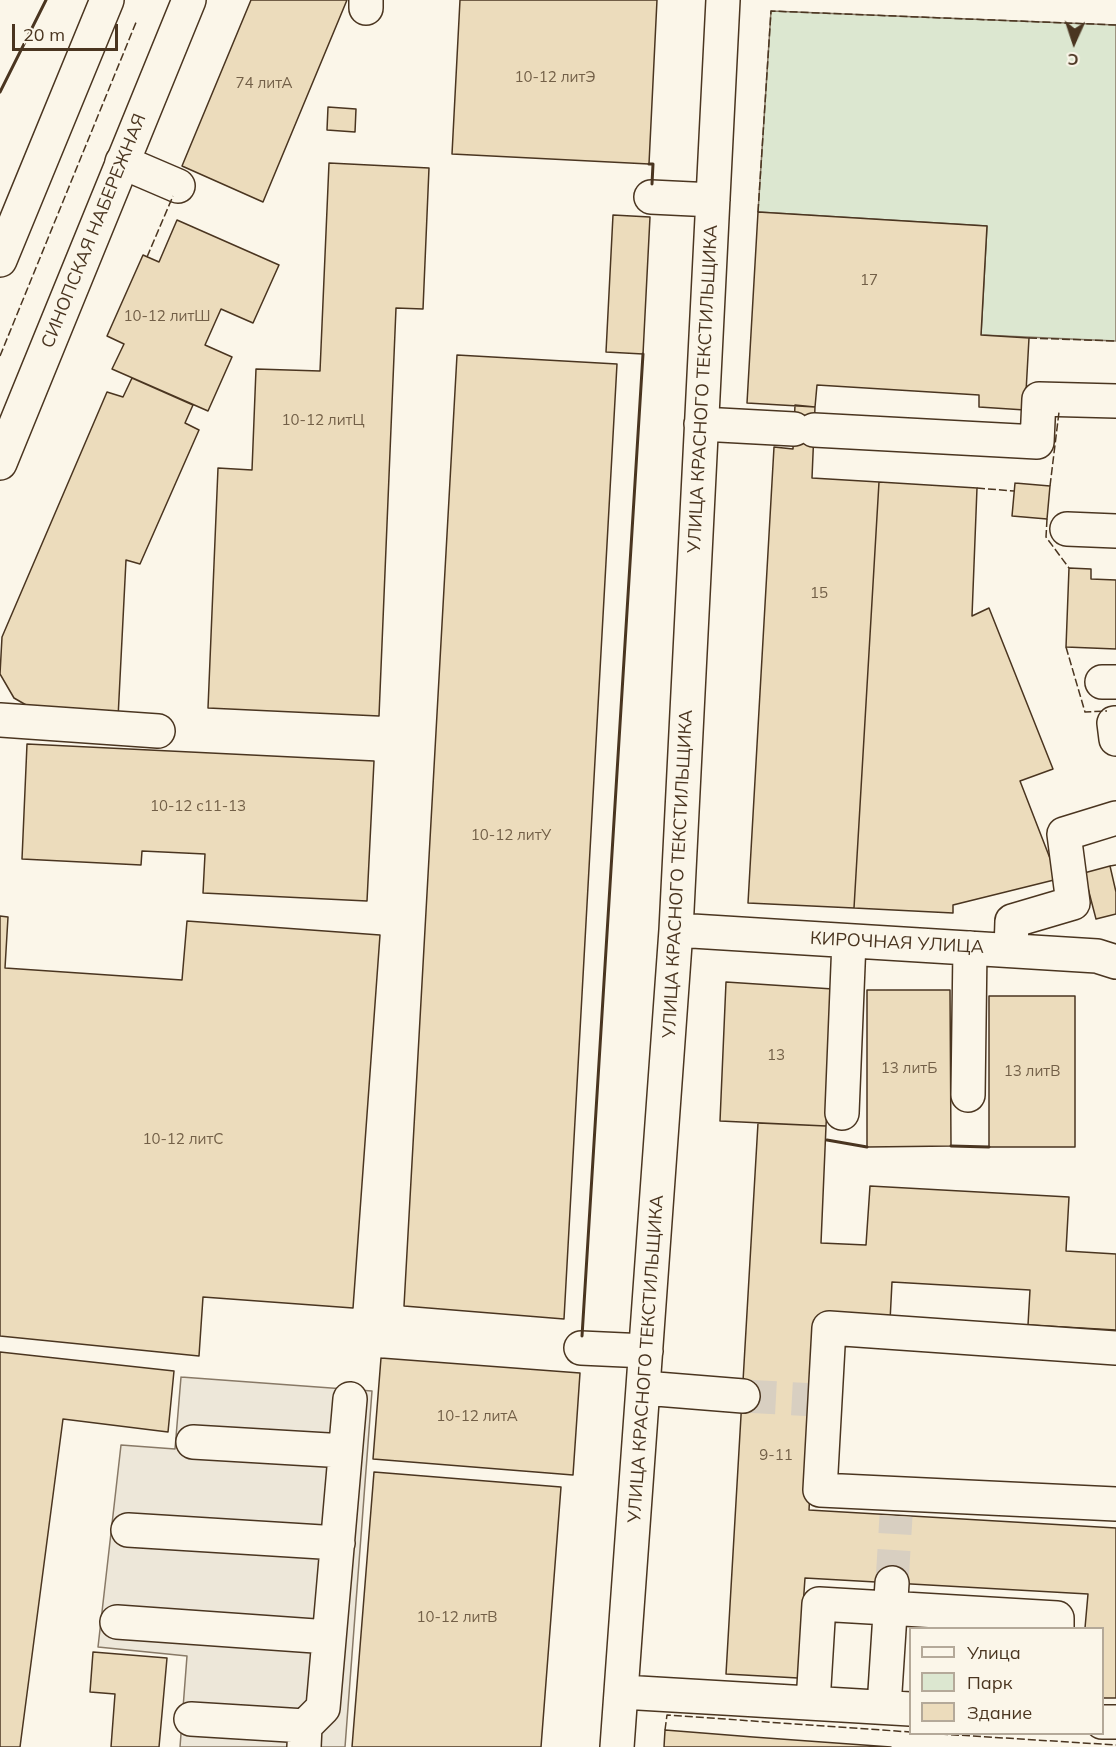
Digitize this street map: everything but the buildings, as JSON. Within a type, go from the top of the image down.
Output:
[{"type":"street","points":[[0,260],[107,0]]},
{"type":"street","name":"СИНОПСКАЯ НАБЕРЕЖНАЯ","points":[[0,463],[189,0]]},
{"type":"street","name":"УЛИЦА КРАСНОГО ТЕКСТИЛЬЩИКА","points":[[617,1747],[676,930],[723,0]]},
{"type":"street","points":[[122,162],[178,186]]},
{"type":"street","points":[[651,197],[713,200]]},
{"type":"street","points":[[701,424],[1037,442],[1039,399],[1116,401]]},
{"type":"street","points":[[1067,529],[1116,531]]},
{"type":"street","points":[[0,720],[159,731]]},
{"type":"street","points":[[1011,950],[1012,921],[1073,903],[1064,834],[1116,818]]},
{"type":"street","name":"КИРОЧНАЯ УЛИЦА","points":[[676,930],[1097,956],[1116,962]]},
{"type":"street","points":[[842,1113],[849,941]]},
{"type":"street","points":[[968,1095],[970,948]]},
{"type":"street","points":[[1116,1348],[829,1329],[820,1401],[820,1490],[896,1505],[1116,1504]]},
{"type":"street","points":[[581,1348],[646,1351]]},
{"type":"street","points":[[644,1388],[743,1396]]},
{"type":"street","points":[[191,1719],[304,1737],[323,1708],[350,1399]]},
{"type":"street","points":[[193,1442],[345,1451]]},
{"type":"street","points":[[128,1530],[338,1543]]},
{"type":"street","points":[[622,1692],[897,1708],[891,1596]]},
{"type":"street","points":[[813,1703],[819,1604],[891,1596],[1057,1618],[1057,1627]]},
{"type":"street","points":[[117,1622],[329,1637]]},
{"type":"green space","points":[[771,11],[1116,25],[1116,341],[981,335],[987,226],[758,212]]},
{"type":"shaded area","points":[[181,1377],[372,1391],[345,1747],[180,1747],[187,1656],[98,1647],[121,1445],[175,1449]]},
{"type":"tunnel","points":[[743,1396],[816,1400]]},
{"type":"tunnel","points":[[892,1583],[896,1516]]},
{"type":"fence","points":[[758,212],[771,11],[1116,25]]},
{"type":"fence","points":[[0,356],[137,20]]},
{"type":"fence","points":[[147,257],[173,196]]},
{"type":"fence","points":[[1029,338],[1116,341]]},
{"type":"fence","points":[[1050,486],[1059,412]]},
{"type":"fence","points":[[977,488],[1014,491]]},
{"type":"fence","points":[[1047,519],[1046,537],[1069,568]]},
{"type":"fence","points":[[1066,647],[1085,712],[1107,711]]},
{"type":"fence","points":[[1110,866],[1116,865]]},
{"type":"fence","points":[[665,1730],[667,1715],[909,1732]]},
{"type":"fence","points":[[956,1735],[1116,1745]]},
{"type":"wall","points":[[0,92],[46,0]]},
{"type":"wall","points":[[649,164],[653,164],[652,184]]},
{"type":"wall","points":[[582,1336],[643,354]]},
{"type":"wall","points":[[827,1140],[867,1147]]},
{"type":"wall","points":[[951,1146],[989,1147]]}]
